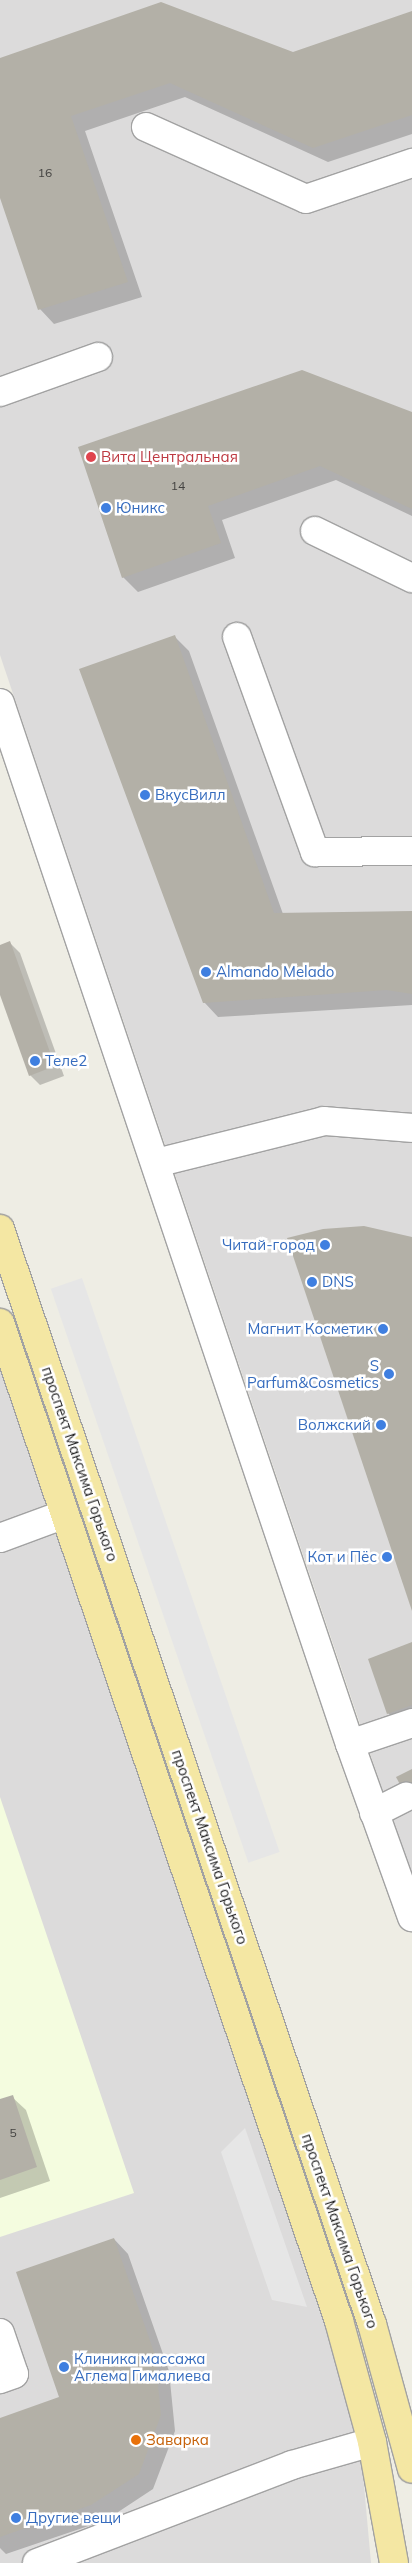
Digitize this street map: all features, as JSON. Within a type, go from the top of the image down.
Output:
[{"type":"main road","name":"проспект Максима Горького","points":[[0,1229],[372,2324],[404,2433],[412,2469]]},
{"type":"main road","name":"проспект Максима Горького","points":[[0,1324],[339,2321],[372,2442],[394,2563]]},
{"type":"main road","points":[[65,1514],[93,1504]]},
{"type":"main road","points":[[372,2442],[404,2433]]},
{"type":"lane","points":[[146,127],[306,199],[412,163]]},
{"type":"lane","points":[[0,392],[98,357]]},
{"type":"lane","points":[[315,531],[412,578]]},
{"type":"lane","points":[[237,637],[315,852],[412,851]]},
{"type":"lane","points":[[0,703],[350,1744],[412,1917]]},
{"type":"lane","points":[[156,1163],[324,1121],[412,1128]]},
{"type":"lane","points":[[0,1538],[65,1514]]},
{"type":"lane","points":[[350,1744],[412,1723]]},
{"type":"lane","points":[[374,1813],[406,1797]]},
{"type":"lane","points":[[0,2333],[14,2374],[0,2380]]},
{"type":"lane","points":[[37,2563],[68,2558],[292,2465],[372,2442]]},
{"type":"shaded area","points":[[0,0],[412,0],[412,1878],[0,655]]},
{"type":"shaded area","points":[[82,1278],[280,1852],[248,1863],[51,1289]]},
{"type":"shaded area","points":[[0,1361],[357,2408],[371,2563],[0,2563]]},
{"type":"shaded area","points":[[0,1797],[134,2193],[0,2237]]},
{"type":"shaded area","points":[[245,2128],[307,2307],[272,2300],[221,2152]]},
{"type":"building","points":[[161,2],[293,52],[412,11],[412,115],[313,148],[170,83],[71,116],[128,282],[38,310],[0,198],[0,58]]},
{"type":"building","points":[[302,370],[412,412],[412,509],[320,466],[208,506],[221,543],[122,578],[78,447]]},
{"type":"building","points":[[175,635],[274,913],[412,911],[412,994],[386,990],[203,1003],[79,669]]},
{"type":"building","points":[[10,941],[55,1066],[29,1076],[0,995],[0,945]]},
{"type":"building","name":"Волжский","points":[[364,1226],[412,1237],[412,1611],[287,1238],[323,1229]]},
{"type":"building","points":[[412,1642],[412,1705],[387,1714],[368,1659]]},
{"type":"building","points":[[412,1769],[412,1807],[396,1777]]},
{"type":"building","points":[[13,2095],[37,2167],[0,2180],[0,2099]]},
{"type":"building","points":[[114,2238],[155,2355],[161,2415],[139,2474],[91,2505],[0,2537],[0,2418],[59,2397],[16,2272]]},
{"type":"place","name":"Вита Центральная","points":[[91,457]]},
{"type":"place","name":"Юникс","points":[[106,508]]},
{"type":"place","name":"ВкусВилл","points":[[145,795]]},
{"type":"place","name":"Almando Melado","points":[[206,972]]},
{"type":"place","name":"Теле2","points":[[35,1061]]},
{"type":"place","name":"Читай-город","points":[[325,1245]]},
{"type":"place","name":"DNS","points":[[312,1282]]},
{"type":"place","name":"Магнит Косметик","points":[[383,1329]]},
{"type":"place","name":"S Parfum&Cosmetics","points":[[389,1374]]},
{"type":"place","name":"Волжский","points":[[381,1425]]},
{"type":"place","name":"Кот и Пёс","points":[[387,1557]]},
{"type":"place","name":"Клиника массажа Аглема Гималиева","points":[[64,2367]]},
{"type":"place","name":"Заварка","points":[[136,2440]]},
{"type":"place","name":"Другие вещи","points":[[16,2518]]}]
